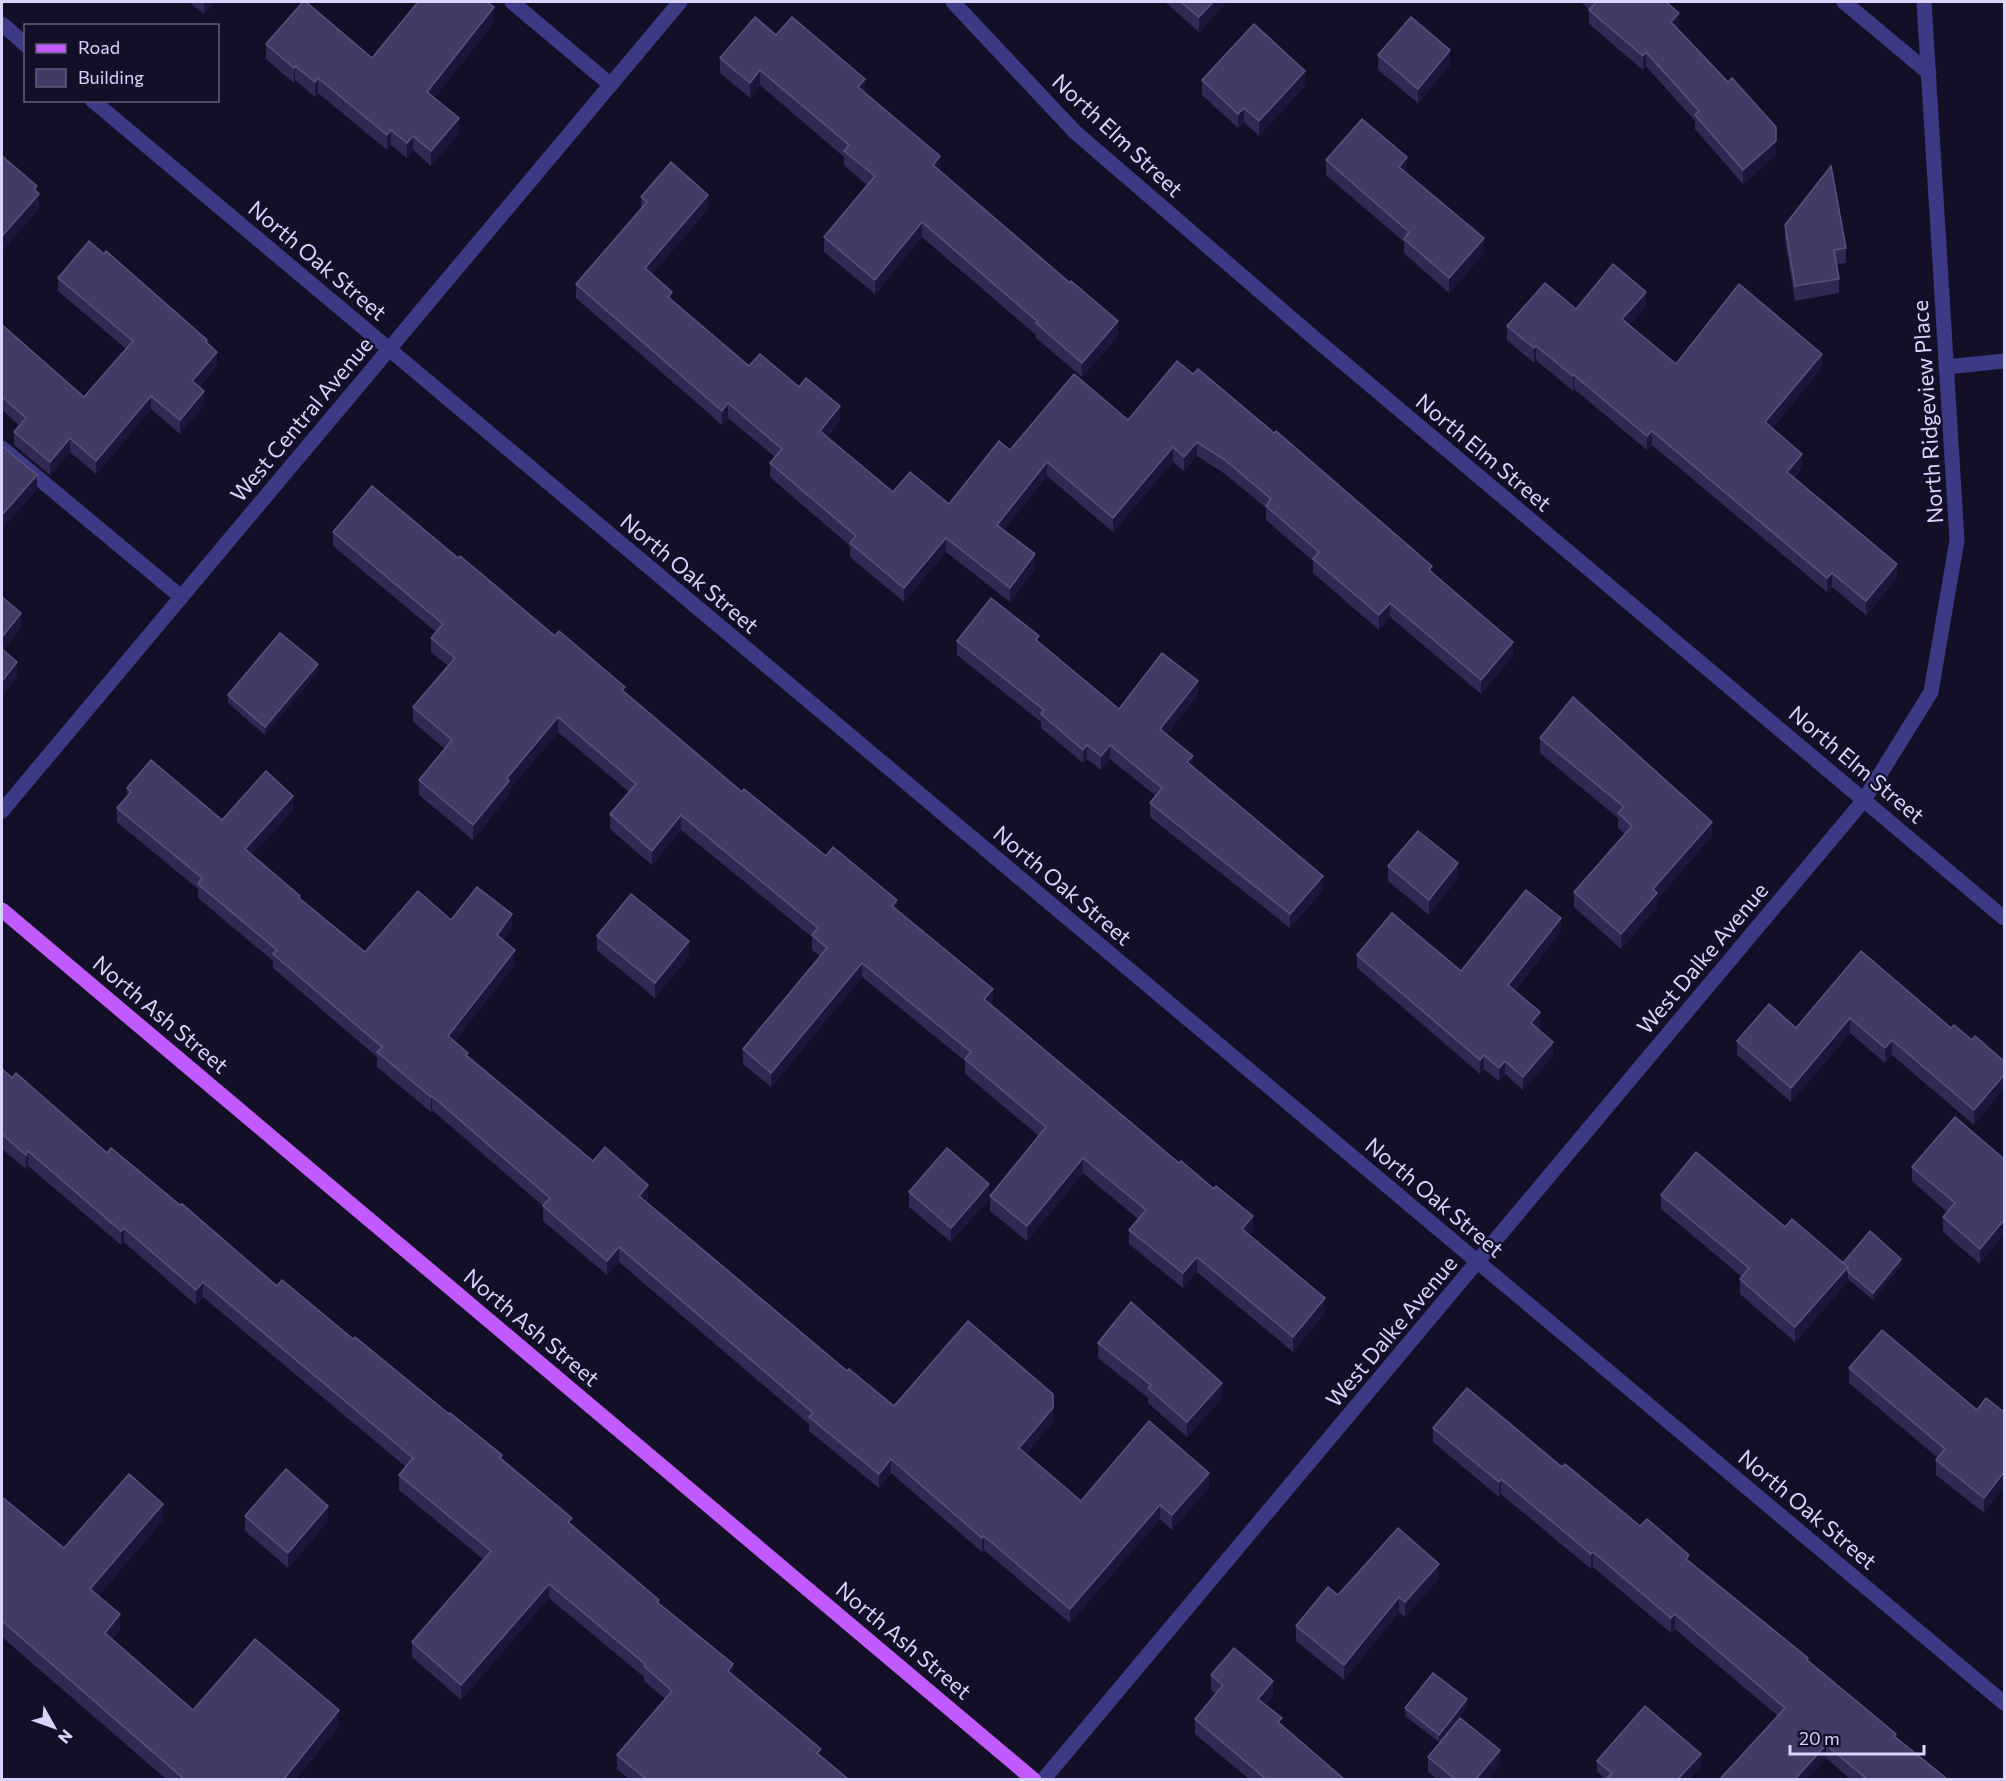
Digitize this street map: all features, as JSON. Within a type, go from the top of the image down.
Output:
[{"type":"main road","name":"North Ash Street","points":[[2,910],[1035,1779]]},
{"type":"street","points":[[512,2],[611,85]]},
{"type":"street","name":"West Central Avenue","points":[[2,811],[680,2]]},
{"type":"street","name":"North Elm Street","points":[[953,2],[1075,132],[1322,345],[2004,918]]},
{"type":"street","points":[[1844,2],[1929,74]]},
{"type":"street","name":"North Ridgeview Place","points":[[1864,800],[1930,692],[1957,540],[1924,2]]},
{"type":"street","points":[[2,24],[24,43]]},
{"type":"street","name":"North Oak Street","points":[[94,102],[2004,1703]]},
{"type":"street","points":[[1946,367],[2004,361]]},
{"type":"street","points":[[2,448],[180,596]]},
{"type":"street","name":"West Dalke Avenue","points":[[1043,1779],[1864,800]]},
{"type":"building","points":[[303,2],[306,2],[372,58],[418,2],[487,2],[494,7],[427,92],[459,118],[431,151],[413,136],[407,143],[391,130],[387,135],[318,78],[315,82],[295,66],[294,68],[266,44]]},
{"type":"building","points":[[1181,2],[1213,2],[1199,17]]},
{"type":"building","points":[[1596,2],[1666,2],[1679,13],[1671,22],[1728,82],[1732,78],[1776,127],[1776,141],[1743,170],[1695,115],[1699,111],[1646,52],[1643,56],[1589,10]]},
{"type":"building","points":[[755,17],[776,35],[792,17],[865,79],[858,87],[940,156],[933,165],[1070,283],[1071,281],[1118,321],[1082,363],[922,222],[875,280],[824,237],[875,176],[844,151],[849,145],[760,70],[750,83],[720,58]]},
{"type":"building","points":[[1411,17],[1450,50],[1418,89],[1378,55]]},
{"type":"building","points":[[1254,24],[1305,71],[1259,121],[1244,108],[1238,114],[1202,80]]},
{"type":"building","points":[[1362,119],[1407,157],[1399,167],[1484,238],[1449,278],[1404,239],[1409,232],[1326,160]]},
{"type":"building","points":[[2,156],[37,186],[34,189],[39,194],[3,235],[2,234]]},
{"type":"building","points":[[671,162],[708,195],[645,268],[672,292],[668,297],[749,366],[760,354],[799,387],[806,378],[840,406],[820,431],[893,492],[910,472],[949,504],[999,441],[1010,450],[1074,374],[1128,420],[1177,361],[1193,374],[1198,369],[1274,433],[1276,431],[1432,566],[1429,570],[1513,642],[1481,680],[1390,603],[1379,615],[1313,559],[1319,552],[1266,506],[1271,499],[1225,460],[1197,442],[1184,457],[1173,447],[1113,518],[1047,462],[997,525],[1035,554],[1010,588],[946,538],[904,588],[850,543],[856,536],[770,463],[782,449],[728,403],[722,411],[576,284],[647,202],[641,197]]},
{"type":"building","points":[[1831,166],[1846,248],[1834,250],[1839,279],[1795,286],[1785,225]]},
{"type":"building","points":[[89,241],[104,254],[106,251],[207,340],[206,342],[217,352],[192,381],[204,391],[180,420],[151,396],[96,461],[70,438],[50,462],[14,432],[26,418],[2,397],[2,325],[84,397],[133,341],[58,278]]},
{"type":"building","points":[[1613,264],[1646,292],[1622,319],[1676,364],[1739,284],[1822,354],[1765,422],[1802,454],[1787,472],[1897,564],[1866,601],[1832,573],[1827,578],[1652,431],[1647,436],[1574,375],[1536,346],[1534,348],[1507,326],[1545,283],[1576,309]]},
{"type":"building","points":[[2,446],[37,475],[2,515]]},
{"type":"building","points":[[372,486],[555,636],[559,631],[625,687],[622,690],[742,792],[744,789],[826,856],[833,847],[897,900],[892,906],[993,989],[984,999],[1179,1163],[1181,1161],[1214,1189],[1216,1186],[1253,1216],[1242,1229],[1325,1298],[1293,1337],[1197,1257],[1183,1273],[1129,1230],[1146,1210],[1083,1158],[1027,1226],[990,1196],[1046,1127],[965,1059],[971,1052],[862,963],[771,1073],[743,1049],[827,948],[812,935],[818,928],[681,815],[652,851],[610,814],[636,784],[558,717],[507,778],[509,781],[473,825],[419,780],[452,740],[413,707],[455,658],[431,638],[443,624],[333,532]]},
{"type":"building","points":[[2,597],[21,613],[2,637]]},
{"type":"building","points":[[991,598],[1039,636],[1036,640],[1119,709],[1162,653],[1198,681],[1160,729],[1193,756],[1187,762],[1323,876],[1290,914],[1150,803],[1162,788],[1110,745],[1101,756],[1087,745],[1083,750],[1041,714],[1044,710],[957,641]]},
{"type":"building","points":[[280,633],[318,664],[265,727],[228,695]]},
{"type":"building","points":[[2,649],[17,662],[2,681]]},
{"type":"building","points":[[1573,697],[1712,822],[1653,889],[1657,893],[1621,934],[1574,892],[1632,826],[1618,813],[1624,807],[1540,738]]},
{"type":"building","points":[[151,760],[222,820],[266,771],[293,796],[245,849],[300,896],[299,898],[365,952],[418,891],[451,920],[477,887],[512,914],[497,935],[515,950],[448,1036],[468,1053],[466,1055],[593,1161],[605,1147],[648,1185],[639,1196],[847,1371],[849,1369],[894,1406],[968,1321],[1053,1394],[1053,1408],[1019,1448],[1081,1501],[1149,1421],[1209,1473],[1172,1515],[1160,1505],[1070,1609],[984,1536],[982,1538],[891,1459],[879,1474],[809,1417],[813,1413],[619,1247],[607,1261],[543,1206],[550,1198],[432,1096],[377,1052],[382,1047],[273,954],[277,950],[198,884],[202,878],[117,808],[131,792],[127,788]]},
{"type":"building","points":[[1418,831],[1458,863],[1429,900],[1388,866]]},
{"type":"building","points":[[1526,890],[1561,918],[1508,985],[1540,1012],[1531,1023],[1553,1042],[1523,1077],[1505,1061],[1499,1068],[1484,1055],[1480,1060],[1357,955],[1392,913],[1461,971]]},
{"type":"building","points":[[631,894],[689,941],[655,983],[597,936]]},
{"type":"building","points":[[1861,951],[1951,1028],[1954,1025],[1972,1040],[1975,1036],[2004,1061],[2004,1075],[1974,1110],[1892,1040],[1885,1048],[1850,1018],[1791,1088],[1737,1041],[1769,1004],[1796,1028]]},
{"type":"building","points":[[2,1069],[12,1078],[16,1073],[107,1153],[111,1148],[180,1205],[182,1204],[277,1286],[282,1280],[353,1339],[355,1337],[502,1455],[500,1458],[572,1518],[568,1522],[659,1600],[657,1602],[733,1664],[728,1671],[821,1749],[817,1753],[848,1779],[646,1779],[617,1755],[672,1691],[644,1666],[645,1664],[549,1584],[461,1685],[412,1642],[491,1551],[399,1475],[413,1458],[203,1282],[196,1290],[124,1228],[121,1231],[28,1151],[26,1155],[2,1134]]},
{"type":"building","points":[[1955,1117],[2004,1159],[2004,1220],[1980,1249],[1943,1217],[1955,1203],[1912,1167]]},
{"type":"building","points":[[947,1148],[989,1184],[951,1228],[909,1192]]},
{"type":"building","points":[[1696,1152],[1785,1227],[1792,1219],[1848,1267],[1795,1327],[1740,1279],[1749,1268],[1661,1195]]},
{"type":"building","points":[[1870,1231],[1901,1259],[1873,1293],[1848,1272],[1848,1267],[1843,1263]]},
{"type":"building","points":[[1131,1302],[1222,1383],[1187,1422],[1148,1388],[1151,1385],[1098,1343]]},
{"type":"building","points":[[1882,1330],[1977,1410],[1986,1398],[2004,1412],[2004,1472],[1984,1498],[1936,1460],[1945,1449],[1849,1368]]},
{"type":"building","points":[[1467,1388],[1562,1467],[1565,1464],[1640,1526],[1647,1519],[1689,1555],[1686,1559],[1808,1658],[1807,1660],[1896,1734],[1894,1736],[1947,1779],[1867,1779],[1826,1745],[1795,1779],[1720,1779],[1785,1708],[1675,1614],[1671,1618],[1593,1552],[1591,1554],[1501,1479],[1499,1482],[1433,1428]]},
{"type":"building","points":[[286,1469],[328,1506],[288,1553],[245,1516]]},
{"type":"building","points":[[129,1474],[163,1504],[90,1589],[120,1614],[105,1633],[193,1710],[255,1639],[339,1710],[284,1779],[184,1779],[2,1621],[2,1497],[64,1548]]},
{"type":"building","points":[[1398,1528],[1439,1564],[1405,1602],[1399,1597],[1344,1665],[1296,1626],[1328,1587],[1338,1595]]},
{"type":"building","points":[[1234,1648],[1273,1681],[1258,1699],[1282,1718],[1278,1722],[1344,1779],[1266,1779],[1195,1719],[1223,1685],[1211,1675]]},
{"type":"building","points":[[1433,1673],[1467,1699],[1439,1735],[1405,1708]]},
{"type":"building","points":[[1645,1706],[1701,1754],[1678,1779],[1606,1779],[1612,1773],[1597,1761]]},
{"type":"building","points":[[1460,1718],[1500,1750],[1476,1779],[1455,1779],[1428,1757]]}]
